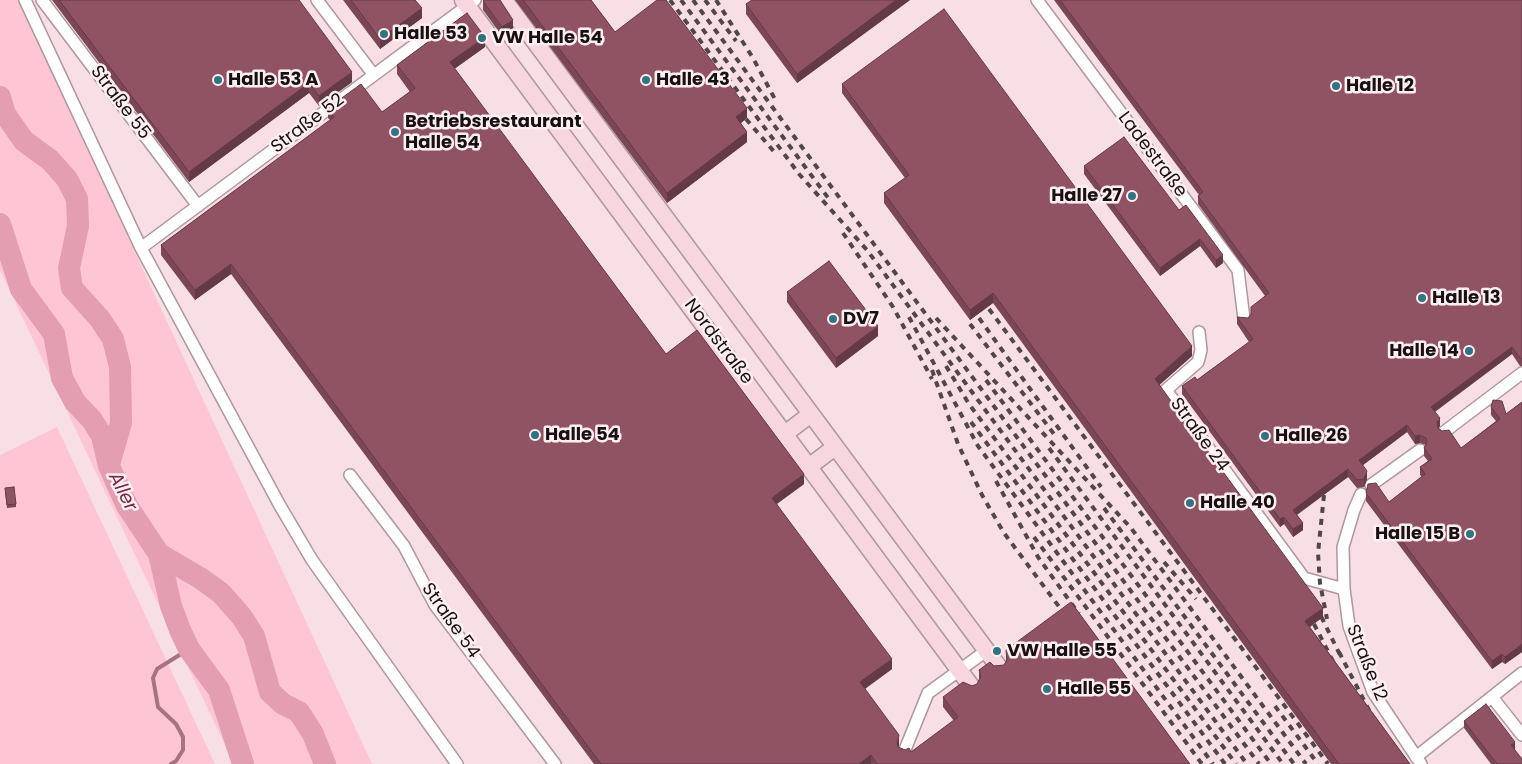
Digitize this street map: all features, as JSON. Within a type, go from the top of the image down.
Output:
[{"type":"street","points":[[25,0],[141,248],[312,560],[457,764]]},
{"type":"street","name":"Straße 55","points":[[42,0],[198,206]]},
{"type":"street","points":[[318,0],[373,74]]},
{"type":"street","name":"Nordstraße","points":[[504,0],[998,666]]},
{"type":"street","name":"Ladestraße","points":[[1037,0],[1238,270],[1244,319]]},
{"type":"street","name":"Straße 52","points":[[141,248],[468,2]]},
{"type":"street","name":"Nordstraße","points":[[468,2],[971,686]]},
{"type":"street","name":"Straße 24","points":[[1199,332],[1200,350],[1198,362],[1166,390],[1304,578],[1344,589]]},
{"type":"street","points":[[1444,432],[1522,372]]},
{"type":"street","points":[[786,433],[811,414]]},
{"type":"street","points":[[810,466],[835,447]]},
{"type":"street","points":[[1371,485],[1420,450]]},
{"type":"street","name":"Straße 54","points":[[350,475],[404,546],[435,605],[555,764]]},
{"type":"street","name":"Straße 12","points":[[1361,494],[1343,547],[1344,589],[1349,626],[1374,692],[1418,761]]},
{"type":"street","points":[[904,752],[928,693],[986,650]]},
{"type":"street","points":[[1418,761],[1522,673]]},
{"type":"street","points":[[1492,697],[1522,735]]},
{"type":"shaded area","points":[[0,0],[18,0],[372,764],[234,764],[0,270]]},
{"type":"shaded area","points":[[57,427],[215,764],[0,764],[0,455]]},
{"type":"building","name":"Halle 53 A","points":[[59,0],[299,0],[352,72],[319,96],[309,83],[189,172]]},
{"type":"building","name":"Halle 53","points":[[351,0],[415,0],[422,8],[380,39]]},
{"type":"building","points":[[484,0],[500,0],[513,20],[502,27]]},
{"type":"building","name":"Halle 43","points":[[523,0],[591,0],[615,32],[657,0],[666,0],[747,108],[736,117],[747,132],[667,193]]},
{"type":"building","points":[[752,0],[896,0],[797,74],[746,4]]},
{"type":"building","points":[[1060,0],[1522,0],[1522,359],[1512,347],[1431,407],[1440,418],[1437,422],[1438,428],[1442,431],[1449,430],[1461,448],[1500,419],[1491,407],[1493,400],[1502,401],[1506,414],[1522,402],[1522,644],[1505,657],[1502,654],[1492,661],[1366,493],[1368,484],[1376,483],[1389,502],[1425,474],[1420,467],[1432,459],[1424,448],[1427,442],[1426,438],[1420,435],[1415,436],[1407,425],[1359,460],[1367,471],[1364,479],[1357,480],[1348,469],[1293,510],[1303,523],[1293,529],[1284,517],[1280,519],[1182,386],[1195,377],[1197,380],[1253,339],[1237,317],[1248,318],[1251,314],[1251,307],[1269,293],[1198,196],[1203,192]]},
{"type":"building","name":"Halle 40","points":[[944,9],[1192,346],[1155,379],[1323,608],[1305,621],[1410,764],[1339,764],[993,293],[970,310],[884,193],[909,175],[842,84]]},
{"type":"building","name":"Halle 54","points":[[467,13],[485,37],[450,62],[666,354],[697,330],[804,474],[772,498],[892,659],[860,682],[899,735],[898,747],[905,750],[909,748],[911,752],[958,717],[943,697],[963,682],[972,686],[977,684],[981,676],[979,670],[990,662],[994,666],[1004,665],[1007,660],[1006,650],[1071,602],[1190,764],[877,764],[871,755],[859,764],[601,764],[231,264],[195,290],[161,245],[334,117],[328,108],[361,84],[382,112],[415,88],[397,65]]},
{"type":"building","name":"Halle 27","points":[[1124,137],[1179,210],[1186,205],[1223,255],[1216,260],[1200,239],[1160,268],[1084,166]]},
{"type":"building","name":"DV7","points":[[829,261],[878,326],[836,358],[787,292]]},
{"type":"building","points":[[14,487],[16,504],[7,505],[5,488]]},
{"type":"building","points":[[1486,704],[1515,742],[1511,745],[1522,759],[1522,764],[1497,764],[1464,721]]},
{"type":"waterway","points":[[0,97],[5,114],[24,141],[50,160],[67,179],[77,199],[78,226],[69,268],[72,288],[100,319],[113,339],[120,367],[121,423],[110,461]]},
{"type":"waterway","name":"Aller","points":[[0,224],[21,289],[54,334],[62,378],[75,402],[92,420],[102,436],[109,466],[127,506],[159,554],[171,606],[180,630],[189,649],[219,690],[243,764]]},
{"type":"waterway","points":[[159,554],[200,578],[221,593],[242,617],[254,636],[270,692],[283,704],[299,712],[313,734],[325,764]]},
{"type":"waterway","points":[[171,764],[176,761],[183,750],[183,737],[176,724],[158,707],[153,678],[157,669],[189,649]]},
{"type":"railway","points":[[670,0],[799,174],[867,250],[1247,764]]},
{"type":"railway","points":[[681,0],[829,199]]},
{"type":"railway","points":[[693,0],[1259,764]]},
{"type":"railway","points":[[705,0],[736,41]]},
{"type":"railway","points":[[716,0],[753,58],[777,103]]},
{"type":"railway","points":[[746,119],[777,155]]},
{"type":"railway","points":[[843,233],[893,307],[932,379]]},
{"type":"railway","points":[[989,309],[1328,764]]},
{"type":"railway","points":[[909,317],[978,446],[1213,764]]},
{"type":"railway","points":[[936,318],[1131,528],[1306,764]]},
{"type":"railway","points":[[979,318],[1101,487]]},
{"type":"railway","points":[[970,324],[1054,434]]},
{"type":"railway","points":[[946,366],[969,404],[1236,764]]},
{"type":"railway","points":[[932,370],[958,444],[982,495],[1004,533],[1066,616]]},
{"type":"railway","points":[[986,380],[1271,764]]},
{"type":"railway","points":[[971,422],[1225,764]]},
{"type":"railway","points":[[1049,448],[1283,764]]},
{"type":"railway","points":[[996,481],[1038,557],[1079,614]]},
{"type":"railway","points":[[1324,495],[1318,553],[1320,583],[1327,619]]},
{"type":"railway","points":[[1104,508],[1294,764]]},
{"type":"railway","points":[[1034,537],[1202,764]]},
{"type":"railway","points":[[1164,562],[1196,599]]},
{"type":"railway","points":[[1316,606],[1341,657]]},
{"type":"railway","points":[[1314,624],[1337,669]]},
{"type":"railway","points":[[1339,652],[1370,712]]},
{"type":"railway","points":[[1275,706],[1318,764]]},
{"type":"place","name":"Halle 53","points":[[384,34]]},
{"type":"place","name":"VW Halle 54","points":[[482,38]]},
{"type":"place","name":"Halle 53 A","points":[[218,80]]},
{"type":"place","name":"Halle 43","points":[[646,80]]},
{"type":"place","name":"Halle 12","points":[[1336,86]]},
{"type":"place","name":"Betriebsrestaurant Halle 54","points":[[395,132]]},
{"type":"place","name":"Halle 27","points":[[1132,196]]},
{"type":"place","name":"Halle 13","points":[[1422,298]]},
{"type":"place","name":"DV7","points":[[833,319]]},
{"type":"place","name":"Halle 14","points":[[1469,351]]},
{"type":"place","name":"Halle 54","points":[[535,435]]},
{"type":"place","name":"Halle 26","points":[[1265,436]]},
{"type":"place","name":"Halle 40","points":[[1190,503]]},
{"type":"place","name":"Halle 15 B","points":[[1470,534]]},
{"type":"place","name":"VW Halle 55","points":[[997,651]]},
{"type":"place","name":"Halle 55","points":[[1047,689]]}]
